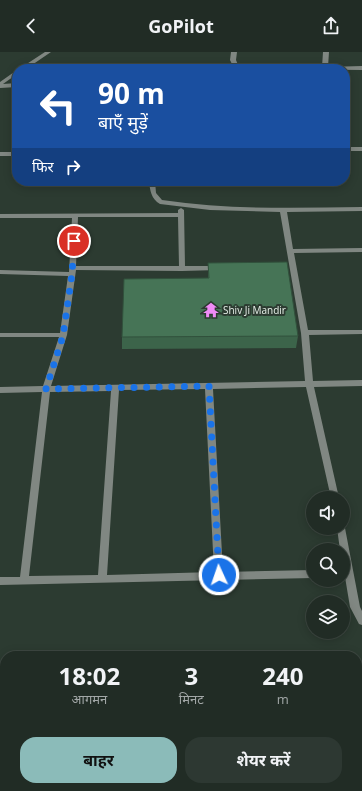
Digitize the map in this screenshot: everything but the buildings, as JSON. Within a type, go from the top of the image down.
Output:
[{"type":"street","points":[[30,64],[48,52]]},
{"type":"street","points":[[234,52],[233,60],[235,64]]},
{"type":"street","points":[[325,64],[326,52]]},
{"type":"street","points":[[350,68],[362,68]]},
{"type":"street","points":[[0,85],[12,76]]},
{"type":"street","points":[[0,85],[12,86]]},
{"type":"street","points":[[350,149],[362,149]]},
{"type":"street","points":[[0,154],[12,154]]},
{"type":"street","points":[[152,186],[153,193],[160,202],[180,206],[249,210],[362,209]]},
{"type":"street","points":[[180,206],[182,269]]},
{"type":"street","points":[[283,209],[305,333],[309,383],[333,491]]},
{"type":"street","points":[[0,216],[75,214],[181,215]]},
{"type":"street","points":[[24,580],[46,389],[63,336],[72,271],[75,214]]},
{"type":"street","points":[[290,251],[362,250]]},
{"type":"street","points":[[285,266],[293,266]]},
{"type":"street","points":[[0,272],[230,268]]},
{"type":"street","points":[[305,333],[362,332]]},
{"type":"street","points":[[0,335],[63,336]]},
{"type":"street","points":[[0,390],[362,382]]},
{"type":"street","points":[[209,386],[219,575]]},
{"type":"street","points":[[102,578],[115,388]]},
{"type":"street","points":[[0,580],[306,574]]},
{"type":"street","points":[[350,587],[355,607],[362,621]]},
{"type":"place","name":"Shiv Ji Mandir","points":[[211,310]]},
{"type":"route","points":[[74,241],[72,274],[63,336],[46,389],[209,386],[219,575]]}]
